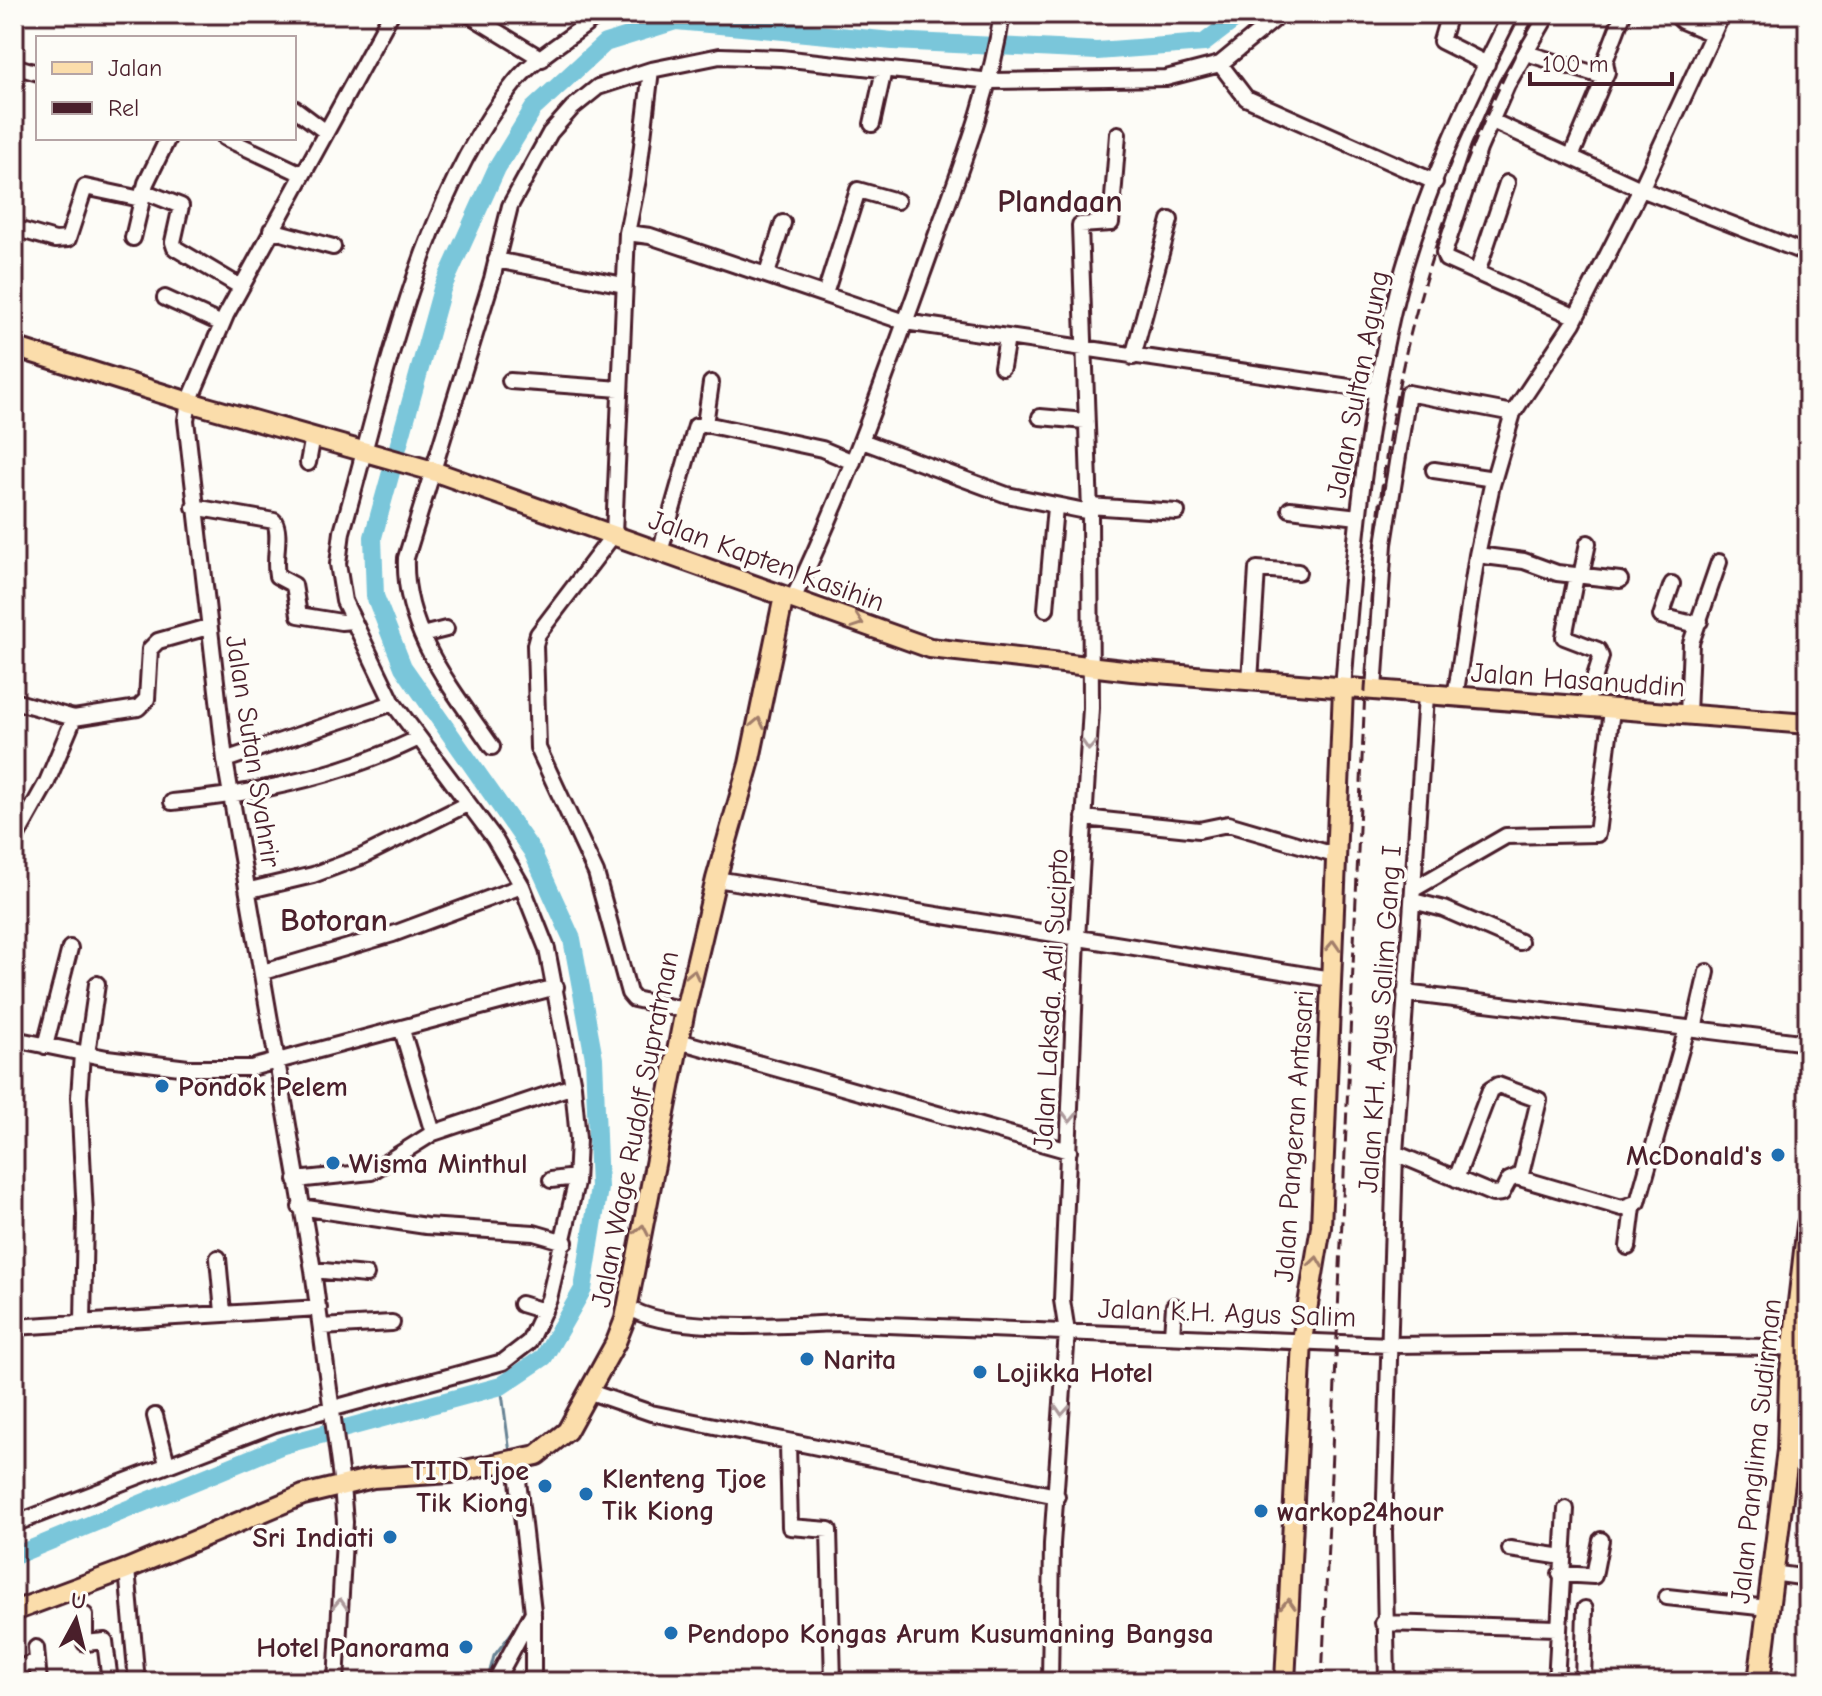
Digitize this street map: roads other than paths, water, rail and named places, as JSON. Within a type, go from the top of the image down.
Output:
[{"type":"highway","name":"Jalan Panglima Sudirman","points":[[1759,1682],[1801,1347],[1808,1225]]},
{"type":"main road","name":"Jalan Kapten Kasihin","points":[[14,347],[189,402],[431,471],[930,648],[1090,667],[1343,689]]},
{"type":"main road","name":"Jalan Wage Rudolf Supratman","points":[[14,1611],[127,1569],[303,1495],[373,1478],[451,1473],[516,1463],[545,1451],[559,1439],[590,1392],[622,1331],[685,1010],[789,598]]},
{"type":"main road","name":"Jalan Hasanuddin","points":[[1343,689],[1808,724]]},
{"type":"main road","name":"Jalan Pangeran Antasari","points":[[1285,1682],[1302,1340],[1321,1227],[1343,689]]},
{"type":"street","points":[[189,402],[241,287],[391,14]]},
{"type":"street","points":[[468,14],[542,59]]},
{"type":"street","points":[[14,1524],[167,1464],[332,1409],[503,1362],[529,1342],[544,1311],[565,1242],[576,1177],[578,1139],[573,1086],[547,949],[522,886],[494,838],[393,703],[344,601],[338,564],[342,532],[369,452],[442,202],[474,139],[518,79],[604,14]]},
{"type":"street","points":[[789,598],[837,508],[862,441],[991,81],[1002,14]]},
{"type":"street","points":[[492,747],[445,678],[422,635],[405,584],[406,558],[510,206],[550,133],[572,108],[598,87],[651,70],[720,56],[781,58],[991,81],[1166,78],[1181,71],[1220,64],[1281,14]]},
{"type":"street","points":[[1449,14],[1442,35],[1444,44],[1487,64]]},
{"type":"street","name":"Jalan Sultan Agung","points":[[1343,689],[1358,517],[1377,391],[1398,288],[1435,182],[1511,14]]},
{"type":"street","points":[[1548,14],[1492,121],[1444,253],[1446,259],[1572,324]]},
{"type":"street","points":[[1571,157],[1605,77],[1605,61],[1623,14]]},
{"type":"street","points":[[1675,14],[1682,21],[1713,34]]},
{"type":"street","points":[[1455,698],[1477,555],[1513,413],[1572,324],[1641,189],[1722,14]]},
{"type":"street","points":[[1526,53],[1605,77]]},
{"type":"street","points":[[1220,64],[1246,98],[1435,182]]},
{"type":"street","points":[[14,66],[36,72]]},
{"type":"street","points":[[651,70],[638,179],[627,233],[614,534],[544,616],[535,645],[538,748],[596,873],[629,993],[634,999],[685,1010]]},
{"type":"street","points":[[872,124],[884,70]]},
{"type":"street","points":[[296,110],[326,132]]},
{"type":"street","points":[[1492,121],[1641,189],[1808,254]]},
{"type":"street","name":"Jalan Laksda. Adi Sucipto","points":[[1050,1682],[1067,1332],[1062,1300],[1090,667],[1090,509],[1080,225],[1111,223],[1118,134]]},
{"type":"street","points":[[133,238],[150,169],[167,140]]},
{"type":"street","points":[[229,140],[302,174]]},
{"type":"street","points":[[1477,273],[1507,183]]},
{"type":"street","points":[[14,228],[55,240],[68,239],[85,187],[142,195],[181,206],[173,242],[175,248],[241,287]]},
{"type":"street","points":[[825,294],[858,190],[897,201]]},
{"type":"street","points":[[1133,357],[1170,220]]},
{"type":"street","points":[[767,274],[783,223]]},
{"type":"street","points":[[271,230],[333,247]]},
{"type":"street","points":[[627,233],[650,236],[905,322],[1377,391]]},
{"type":"street","points":[[496,260],[624,285]]},
{"type":"street","points":[[165,298],[222,324]]},
{"type":"street","points":[[1002,367],[1007,338]]},
{"type":"street","points":[[510,381],[620,389]]},
{"type":"street","points":[[705,424],[711,383]]},
{"type":"street","points":[[1374,690],[1384,544],[1408,393],[1513,413]]},
{"type":"street","name":"Jalan Sutan Syahrir","points":[[189,402],[187,449],[225,760],[250,890],[300,1207],[313,1270],[342,1486],[345,1522],[336,1682]]},
{"type":"street","points":[[1040,417],[1085,421]]},
{"type":"street","points":[[660,552],[696,426],[705,424],[822,449],[853,462]]},
{"type":"street","points":[[308,463],[313,436]]},
{"type":"street","points":[[862,441],[976,485],[1055,507],[1177,512]]},
{"type":"street","points":[[1434,470],[1494,479]]},
{"type":"street","points":[[194,507],[274,521],[279,531],[273,558],[277,576],[294,585],[299,615],[353,621]]},
{"type":"street","points":[[1046,609],[1055,507]]},
{"type":"street","points":[[1290,509],[1358,517]]},
{"type":"street","points":[[1585,708],[1601,657],[1598,650],[1564,637],[1588,543]]},
{"type":"street","points":[[1477,555],[1510,558],[1542,570],[1620,580]]},
{"type":"street","points":[[1688,715],[1691,643],[1719,562]]},
{"type":"street","points":[[1250,681],[1257,569],[1298,572]]},
{"type":"street","points":[[1672,584],[1661,616],[1689,623],[1700,621]]},
{"type":"street","points":[[14,701],[74,718],[144,705],[150,649],[158,641],[208,627]]},
{"type":"street","points":[[422,635],[446,629]]},
{"type":"street","name":"Jalan KH. Agus Salim Gang I","points":[[1387,1682],[1383,1623],[1395,1153],[1426,696]]},
{"type":"street","points":[[225,760],[393,703]]},
{"type":"street","points":[[1414,895],[1506,836],[1597,834],[1612,710]]},
{"type":"street","points":[[14,841],[47,782],[74,718]]},
{"type":"street","points":[[172,802],[232,797],[367,763],[417,739]]},
{"type":"street","points":[[250,890],[313,875],[361,857],[467,804]]},
{"type":"street","points":[[1084,818],[1199,830],[1228,824],[1338,856]]},
{"type":"street","points":[[716,879],[1331,979]]},
{"type":"street","points":[[263,972],[393,934],[522,886]]},
{"type":"street","points":[[1414,895],[1520,942]]},
{"type":"street","points":[[45,1046],[70,948]]},
{"type":"street","points":[[1628,1247],[1633,1207],[1638,1202],[1707,972]]},
{"type":"street","points":[[83,1323],[85,1215],[79,1097],[97,984]]},
{"type":"street","points":[[14,1039],[85,1054],[188,1068],[251,1068],[277,1064],[556,987]]},
{"type":"street","points":[[1405,993],[1808,1043]]},
{"type":"street","points":[[402,1030],[433,1133]]},
{"type":"street","points":[[679,1041],[1069,1151]]},
{"type":"street","points":[[1456,1179],[1490,1090],[1496,1085],[1539,1100],[1520,1178]]},
{"type":"street","points":[[296,1180],[371,1172],[433,1133],[573,1086]]},
{"type":"street","points":[[1395,1153],[1498,1194],[1512,1178],[1520,1178],[1622,1208],[1633,1207]]},
{"type":"street","points":[[551,1180],[576,1177]]},
{"type":"street","points":[[300,1207],[440,1227],[534,1233],[565,1242]]},
{"type":"street","points":[[218,1258],[223,1312]]},
{"type":"street","points":[[313,1270],[366,1275]]},
{"type":"street","points":[[521,1304],[544,1311]]},
{"type":"street","name":"Jalan K.H. Agus Salim","points":[[627,1306],[658,1320],[769,1326],[837,1323],[1390,1345],[1588,1343],[1801,1347]]},
{"type":"street","points":[[1172,1335],[1174,1306]]},
{"type":"street","points":[[14,1327],[319,1308]]},
{"type":"street","points":[[321,1327],[392,1323]]},
{"type":"street","points":[[590,1392],[651,1413],[1057,1496]]},
{"type":"street","points":[[155,1416],[167,1464]]},
{"type":"street","points":[[788,1443],[790,1527],[829,1530],[833,1682]]},
{"type":"street","points":[[516,1463],[533,1612],[533,1682]]},
{"type":"street","points":[[1556,1682],[1566,1509]]},
{"type":"street","points":[[1560,1574],[1594,1576],[1601,1540]]},
{"type":"street","points":[[1510,1549],[1563,1557]]},
{"type":"street","points":[[127,1569],[137,1682]]},
{"type":"street","points":[[1772,1573],[1808,1578]]},
{"type":"street","points":[[1667,1597],[1768,1608]]},
{"type":"street","points":[[1583,1682],[1585,1609]]},
{"type":"street","points":[[495,1682],[533,1612]]},
{"type":"street","points":[[85,1615],[85,1643],[105,1641],[110,1682]]},
{"type":"street","points":[[1383,1623],[1557,1628]]},
{"type":"street","points":[[14,1670],[36,1655],[39,1682]]},
{"type":"street","points":[[1735,1682],[1808,1681]]},
{"type":"waterway","points":[[14,1556],[283,1445],[501,1386],[544,1357],[583,1289],[599,1188],[594,1058],[572,939],[532,851],[403,667],[375,596],[373,537],[442,289],[497,168],[533,109],[605,43],[676,21],[893,41],[1097,51],[1204,43],[1242,14]]},
{"type":"waterway","points":[[501,1386],[510,1453]]},
{"type":"waterway","points":[[487,1682],[494,1656],[523,1618],[525,1601]]},
{"type":"railway","points":[[1322,1682],[1365,690],[1379,508],[1396,400],[1419,300],[1434,251],[1470,154],[1536,14]]},
{"type":"place","name":"Pondok Pelem","points":[[162,1086]]},
{"type":"place","name":"McDonald's","points":[[1778,1155]]},
{"type":"place","name":"Wisma Minthul","points":[[333,1163]]},
{"type":"place","name":"Narita","points":[[807,1359]]},
{"type":"place","name":"Lojikka Hotel","points":[[980,1372]]},
{"type":"place","name":"TITD Tjoe Tik Kiong","points":[[545,1486]]},
{"type":"place","name":"Klenteng Tjoe Tik Kiong","points":[[586,1494]]},
{"type":"place","name":"warkop24hour","points":[[1261,1511]]},
{"type":"place","name":"Sri Indiati","points":[[390,1537]]},
{"type":"place","name":"Pendopo Kongas Arum Kusumaning Bangsa","points":[[671,1633]]},
{"type":"place","name":"Hotel Panorama","points":[[466,1647]]},
{"type":"district","name":"Plandaan","points":[[1060,201]]},
{"type":"district","name":"Botoran","points":[[334,920]]}]
